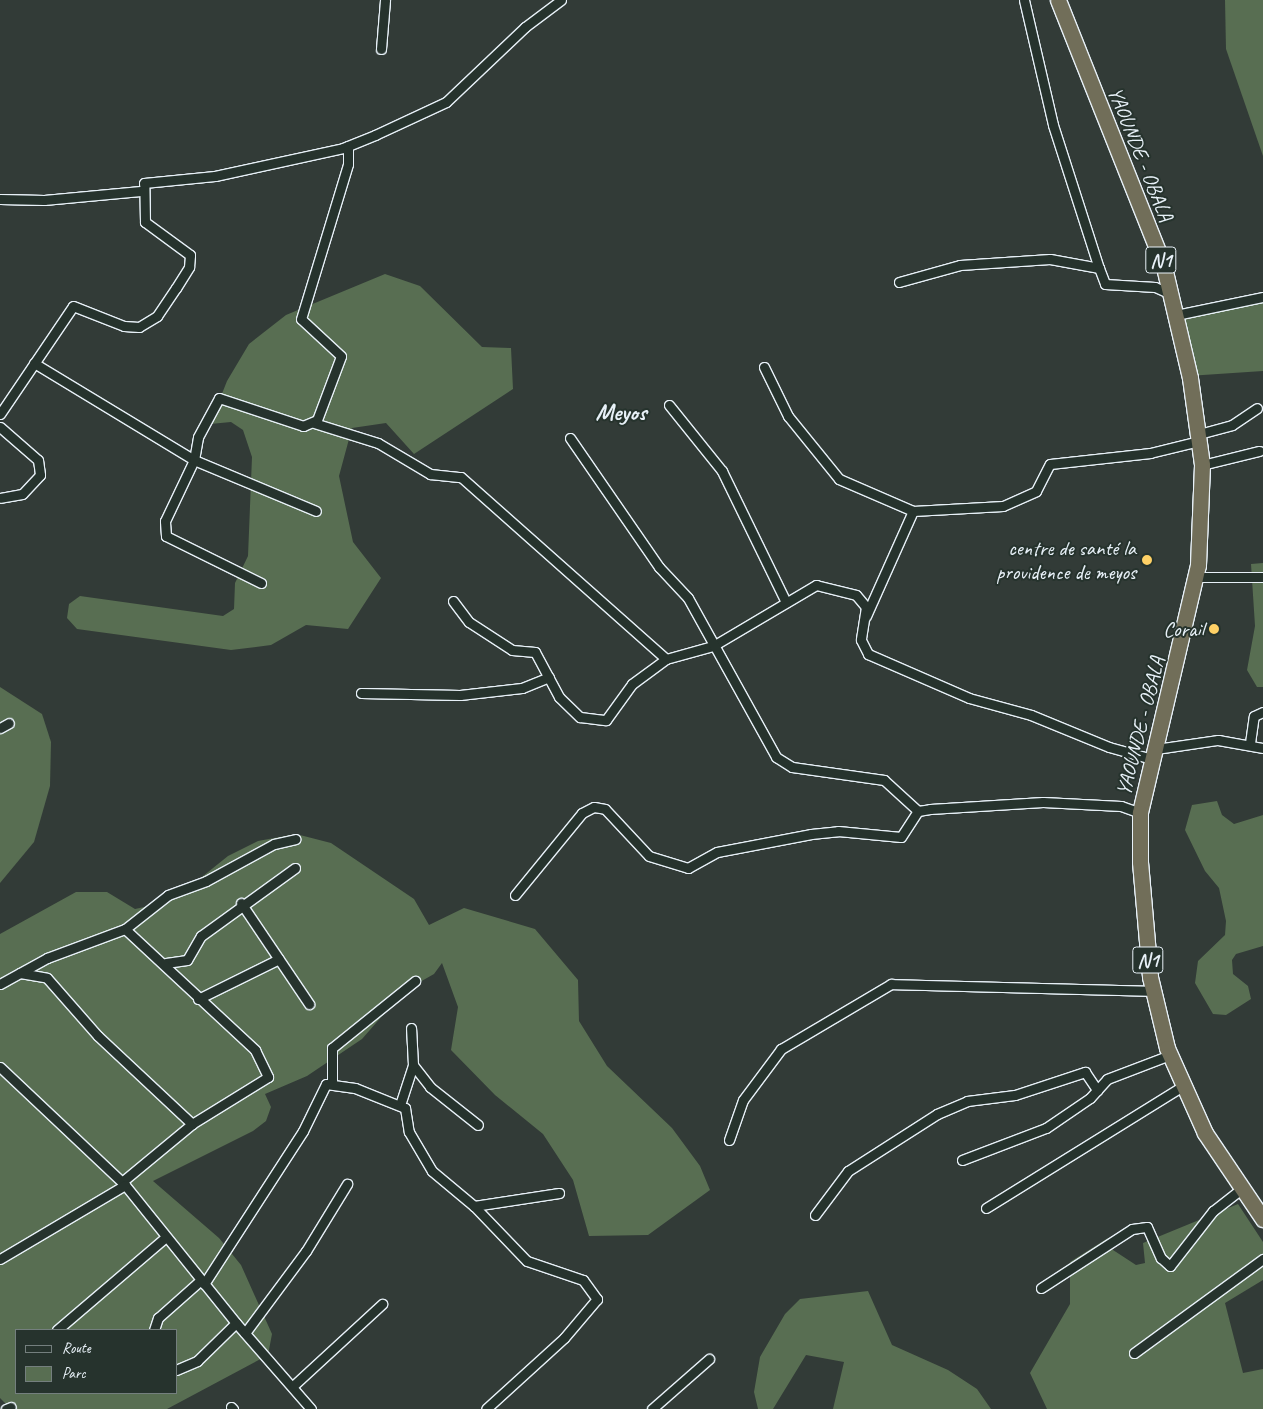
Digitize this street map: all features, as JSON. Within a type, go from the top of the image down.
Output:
[{"type":"highway","name":"YAOUNDE - OBALA","points":[[1058,0],[1172,294],[1199,438],[1202,465],[1196,577],[1140,813],[1144,941],[1153,991],[1170,1055],[1206,1133],[1241,1189],[1263,1219]]},
{"type":"street","points":[[381,49],[385,0]]},
{"type":"street","points":[[0,414],[73,306],[139,328],[157,316],[176,288],[189,267],[190,255],[145,222],[141,191],[144,182],[215,176],[348,146],[446,102],[525,27],[561,0]]},
{"type":"street","points":[[1024,0],[1054,125],[1105,284],[1155,287],[1172,294]]},
{"type":"street","points":[[314,423],[341,356],[301,319],[348,164],[348,146]]},
{"type":"street","points":[[0,199],[44,200],[141,191]]},
{"type":"street","points":[[899,282],[960,265],[1050,259],[1099,268]]},
{"type":"street","points":[[1176,315],[1263,297]]},
{"type":"street","points":[[34,363],[194,460],[316,511]]},
{"type":"street","points":[[764,367],[788,416],[839,479],[913,511],[1003,506],[1036,491],[1050,464],[1150,453],[1199,438],[1232,425],[1257,408]]},
{"type":"street","points":[[261,583],[166,536],[165,521],[194,460],[198,437],[219,398],[303,426],[314,423],[378,443],[430,474],[461,477],[666,659]]},
{"type":"street","points":[[668,405],[722,471],[786,602]]},
{"type":"street","points":[[0,427],[38,460],[40,475],[22,494],[0,498]]},
{"type":"street","points":[[570,438],[659,567],[688,598],[776,757],[792,767],[884,780],[918,812],[1042,802],[1121,806],[1140,813]]},
{"type":"street","points":[[1202,465],[1259,451]]},
{"type":"street","points":[[866,616],[913,511]]},
{"type":"street","points":[[1196,577],[1263,577]]},
{"type":"street","points":[[453,601],[469,622],[512,650],[536,652],[559,697],[580,717],[606,720],[632,684],[666,659],[713,646],[816,585],[856,595],[866,607],[861,640],[868,654],[969,698],[1031,715],[1109,747],[1154,754],[1218,740],[1250,743],[1263,748]]},
{"type":"street","points":[[362,693],[460,695],[522,688],[548,677]]},
{"type":"street","points":[[1250,743],[1254,716],[1263,712]]},
{"type":"street","points":[[0,728],[9,723]]},
{"type":"street","points":[[515,895],[582,813],[594,807],[605,809],[649,856],[688,868],[717,852],[811,834],[838,831],[901,837],[918,812]]},
{"type":"street","points":[[0,984],[20,972],[125,929],[168,895],[206,882],[274,844],[295,839]]},
{"type":"street","points":[[166,963],[188,960],[201,936],[242,903],[295,868]]},
{"type":"street","points":[[242,903],[309,1004]]},
{"type":"street","points":[[0,1260],[124,1184],[192,1124],[268,1077],[255,1050],[198,999],[166,963],[125,929]]},
{"type":"street","points":[[198,999],[279,959]]},
{"type":"street","points":[[20,972],[47,978],[98,1036],[192,1124]]},
{"type":"street","points":[[332,1084],[332,1048],[415,981]]},
{"type":"street","points":[[729,1140],[743,1100],[781,1049],[891,984],[1153,991]]},
{"type":"street","points":[[400,1105],[412,1065],[411,1028]]},
{"type":"street","points":[[962,1160],[1046,1128],[1097,1090],[1108,1079],[1170,1055]]},
{"type":"street","points":[[412,1065],[430,1087],[478,1125]]},
{"type":"street","points":[[0,1067],[4,1076],[124,1184],[236,1324],[294,1385],[312,1409]]},
{"type":"street","points":[[814,1215],[848,1171],[937,1114],[967,1101],[1015,1095],[1085,1072],[1097,1090]]},
{"type":"street","points":[[154,1329],[158,1318],[202,1282],[303,1131],[320,1088],[332,1084],[405,1108],[409,1132],[432,1171],[474,1206],[527,1261],[583,1280],[597,1299],[564,1338],[486,1409]]},
{"type":"street","points":[[986,1208],[1184,1085]]},
{"type":"street","points":[[245,1333],[306,1251],[347,1184]]},
{"type":"street","points":[[1041,1288],[1132,1229],[1147,1227],[1161,1258],[1170,1266],[1212,1211],[1241,1189]]},
{"type":"street","points":[[474,1206],[559,1193]]},
{"type":"street","points":[[58,1329],[166,1236]]},
{"type":"street","points":[[1134,1353],[1263,1259]]},
{"type":"street","points":[[294,1385],[382,1304]]},
{"type":"street","points":[[178,1369],[197,1361],[236,1324]]},
{"type":"street","points":[[652,1409],[709,1359]]},
{"type":"green space","points":[[1225,0],[1263,0],[1263,156],[1226,49]]},
{"type":"green space","points":[[385,274],[420,286],[482,347],[511,348],[513,389],[414,454],[386,423],[352,428],[339,476],[353,542],[381,578],[348,629],[306,625],[271,645],[231,650],[77,629],[67,618],[69,604],[80,596],[223,616],[234,609],[235,583],[248,556],[252,457],[243,430],[231,422],[210,424],[227,381],[249,344],[286,315]]},
{"type":"green space","points":[[1263,297],[1263,371],[1188,376],[1177,318]]},
{"type":"green space","points":[[1263,563],[1263,687],[1257,687],[1247,670],[1255,626],[1251,564]]},
{"type":"green space","points":[[0,687],[42,714],[51,742],[50,786],[34,842],[0,883]]},
{"type":"green space","points":[[1217,801],[1222,815],[1234,824],[1263,815],[1263,946],[1236,954],[1232,960],[1233,974],[1248,986],[1251,999],[1226,1015],[1213,1014],[1195,983],[1198,961],[1225,935],[1226,921],[1219,888],[1205,871],[1185,830],[1192,805]]},
{"type":"green space","points":[[296,834],[331,843],[414,899],[429,925],[464,908],[535,929],[578,980],[579,1021],[607,1066],[672,1128],[700,1166],[710,1190],[648,1235],[589,1236],[573,1180],[543,1134],[495,1095],[451,1050],[458,1007],[442,963],[434,974],[404,991],[362,1039],[307,1076],[265,1094],[271,1107],[266,1121],[253,1131],[153,1181],[219,1238],[241,1265],[272,1334],[268,1355],[167,1409],[11,1409],[0,1398],[0,934],[76,892],[107,892],[135,909],[149,906],[182,893],[228,856],[258,841]]},
{"type":"green space","points":[[1238,1204],[1263,1242],[1263,1280],[1225,1303],[1243,1373],[1263,1369],[1263,1409],[1047,1409],[1030,1373],[1070,1304],[1070,1262],[1108,1238],[1113,1250],[1136,1265],[1145,1263],[1143,1243]]},
{"type":"green space","points":[[868,1291],[892,1345],[948,1370],[977,1389],[991,1409],[833,1409],[844,1362],[806,1355],[773,1409],[758,1409],[754,1392],[760,1357],[785,1314],[800,1299]]},
{"type":"place","name":"centre de santé la providence de meyos","points":[[1147,560]]},
{"type":"place","name":"Corail","points":[[1214,629]]},
{"type":"district","name":"Meyos","points":[[621,413]]}]
